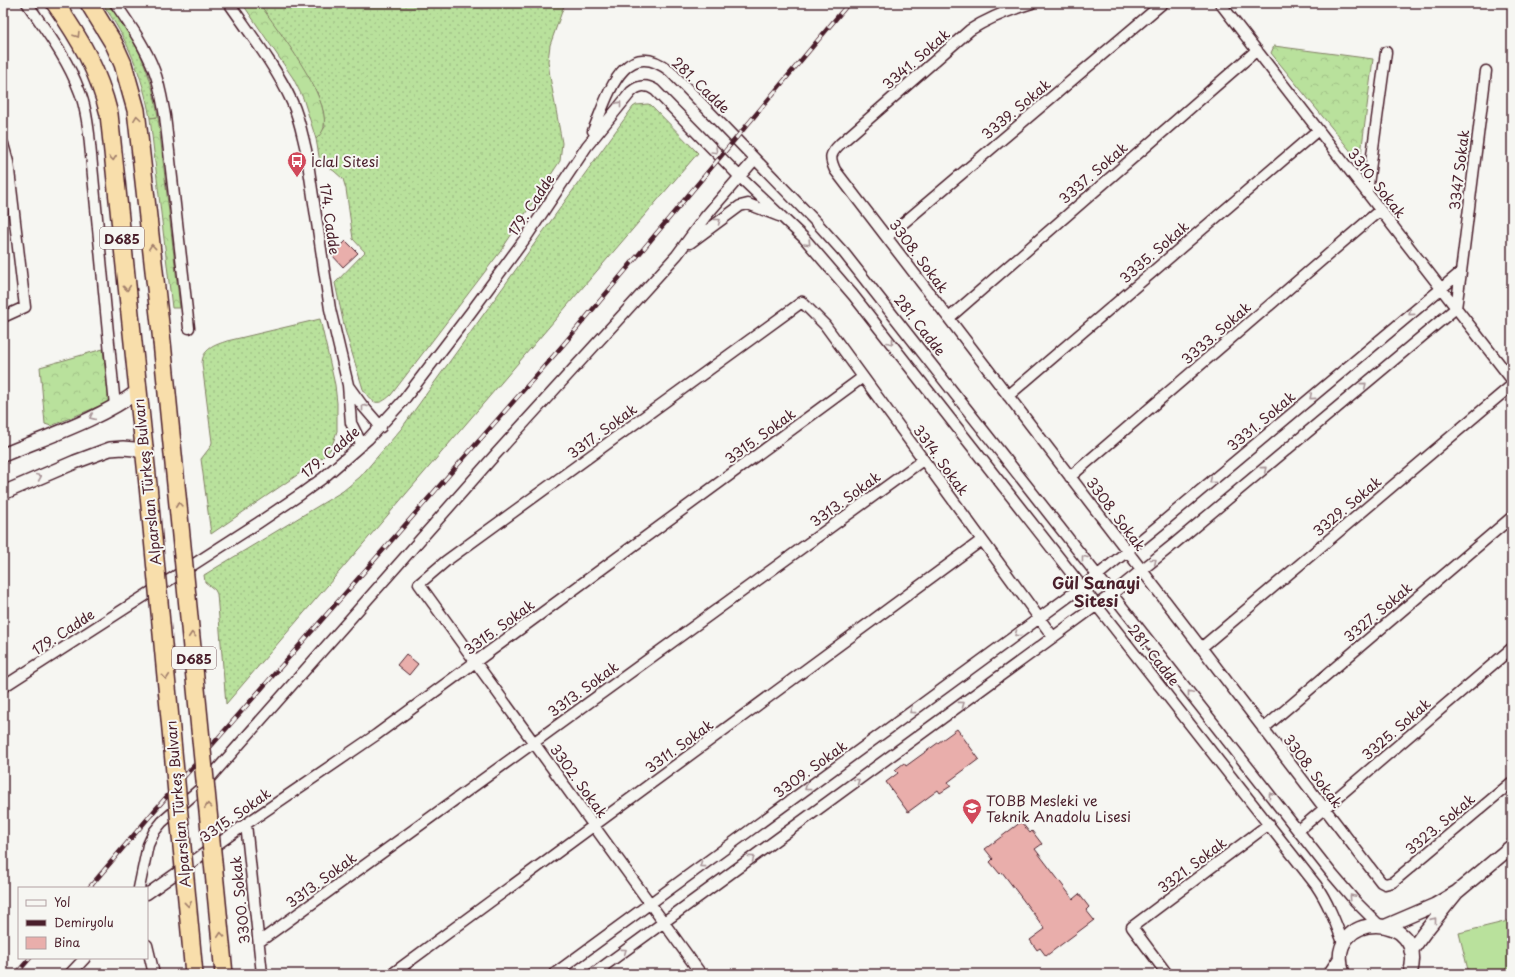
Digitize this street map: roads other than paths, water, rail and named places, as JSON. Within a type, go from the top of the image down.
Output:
[{"type":"highway","name":"Alparslan Türkeş Bulvarı","points":[[55,3],[91,60],[98,77],[109,114],[145,453],[194,974]]},
{"type":"highway","name":"Alparslan Türkeş Bulvarı","points":[[89,3],[114,44],[123,64],[136,110],[162,342],[224,974]]},
{"type":"street","points":[[27,3],[56,45],[69,68],[79,90],[86,113],[115,406]]},
{"type":"street","points":[[115,3],[147,53],[155,71],[160,88],[165,116],[189,328]]},
{"type":"street","name":"174. Cadde","points":[[229,3],[285,87],[300,124],[306,150],[330,309],[348,385]]},
{"type":"street","name":"3341. Sokak","points":[[831,156],[840,144],[970,30],[987,19],[1032,3]]},
{"type":"street","name":"3339. Sokak","points":[[887,237],[1163,3]]},
{"type":"street","name":"3310. Sokak","points":[[1220,3],[1512,380]]},
{"type":"street","name":"3337. Sokak","points":[[949,318],[1257,50]]},
{"type":"street","points":[[1367,192],[1386,52]]},
{"type":"street","name":"281. Cadde","points":[[586,146],[615,82],[622,71],[634,62],[646,60],[658,64],[670,72],[844,253],[1298,831],[1344,888],[1383,926]]},
{"type":"street","name":"3347 Sokak","points":[[1456,308],[1486,71]]},
{"type":"street","name":"281. Cadde","points":[[586,146],[630,92],[638,86],[646,86],[654,90],[740,177],[784,218],[829,265],[1316,885],[1326,899],[1344,945]]},
{"type":"street","name":"3335. Sokak","points":[[1008,396],[1318,130]]},
{"type":"street","points":[[3,144],[8,162],[25,307],[3,317]]},
{"type":"street","name":"179. Cadde","points":[[3,687],[265,519],[323,478],[362,445],[403,401],[501,273],[586,146]]},
{"type":"street","name":"3308. Sokak","points":[[831,156],[835,170],[1377,879],[1385,884]]},
{"type":"street","points":[[140,887],[148,845],[158,827],[200,789],[495,456],[677,254],[705,217],[755,160]]},
{"type":"street","points":[[677,254],[702,233],[740,206],[748,204],[784,218]]},
{"type":"street","name":"3333. Sokak","points":[[1070,477],[1380,210]]},
{"type":"street","name":"3331. Sokak","points":[[1082,586],[1127,552],[1461,272]]},
{"type":"street","name":"3314. Sokak","points":[[802,302],[825,325],[1053,637]]},
{"type":"street","name":"3317. Sokak","points":[[419,584],[446,561],[802,302]]},
{"type":"street","points":[[592,974],[1142,571],[1456,308]]},
{"type":"street","name":"3315. Sokak","points":[[148,893],[330,767],[863,377]]},
{"type":"street","points":[[348,385],[362,405],[381,426]]},
{"type":"street","points":[[348,385],[351,423],[362,445]]},
{"type":"street","name":"3329. Sokak","points":[[1201,648],[1512,385]]},
{"type":"street","points":[[3,455],[115,406],[138,391]]},
{"type":"street","points":[[3,493],[75,462],[110,449],[134,449],[145,453]]},
{"type":"street","name":"3313. Sokak","points":[[259,942],[924,460]]},
{"type":"street","name":"3327. Sokak","points":[[1263,729],[1512,517]]},
{"type":"street","name":"3311. Sokak","points":[[392,974],[982,540]]},
{"type":"street","name":"3302. Sokak","points":[[419,584],[701,974]]},
{"type":"street","name":"3309. Sokak","points":[[554,974],[1082,586]]},
{"type":"street","name":"3325. Sokak","points":[[1298,831],[1512,648]]},
{"type":"street","name":"3323. Sokak","points":[[1385,884],[1393,882],[1512,782]]},
{"type":"street","name":"3300. Sokak","points":[[246,824],[262,974]]},
{"type":"street","name":"3321. Sokak","points":[[1167,974],[1132,927],[1269,824]]},
{"type":"street","points":[[1330,974],[1340,959],[1344,945],[1352,934],[1365,927],[1383,926],[1435,905],[1457,892],[1512,846]]},
{"type":"street","points":[[1410,974],[1412,955],[1424,933],[1457,892]]},
{"type":"street","points":[[1383,926],[1399,933],[1408,944],[1418,974]]},
{"type":"street","points":[[148,949],[154,974]]},
{"type":"street","points":[[70,974],[84,959]]},
{"type":"street","points":[[1340,959],[1343,974]]},
{"type":"railway","points":[[90,887],[155,810],[563,345],[849,3]]},
{"type":"railway","points":[[16,974],[29,959]]},
{"type":"place","name":"İclal Sitesi","points":[[297,178]]},
{"type":"place","name":"TOBB Mesleki ve Teknik Anadolu Lisesi","points":[[972,825]]},
{"type":"district","name":"Gül Sanayi Sitesi","points":[[1096,591]]}]
